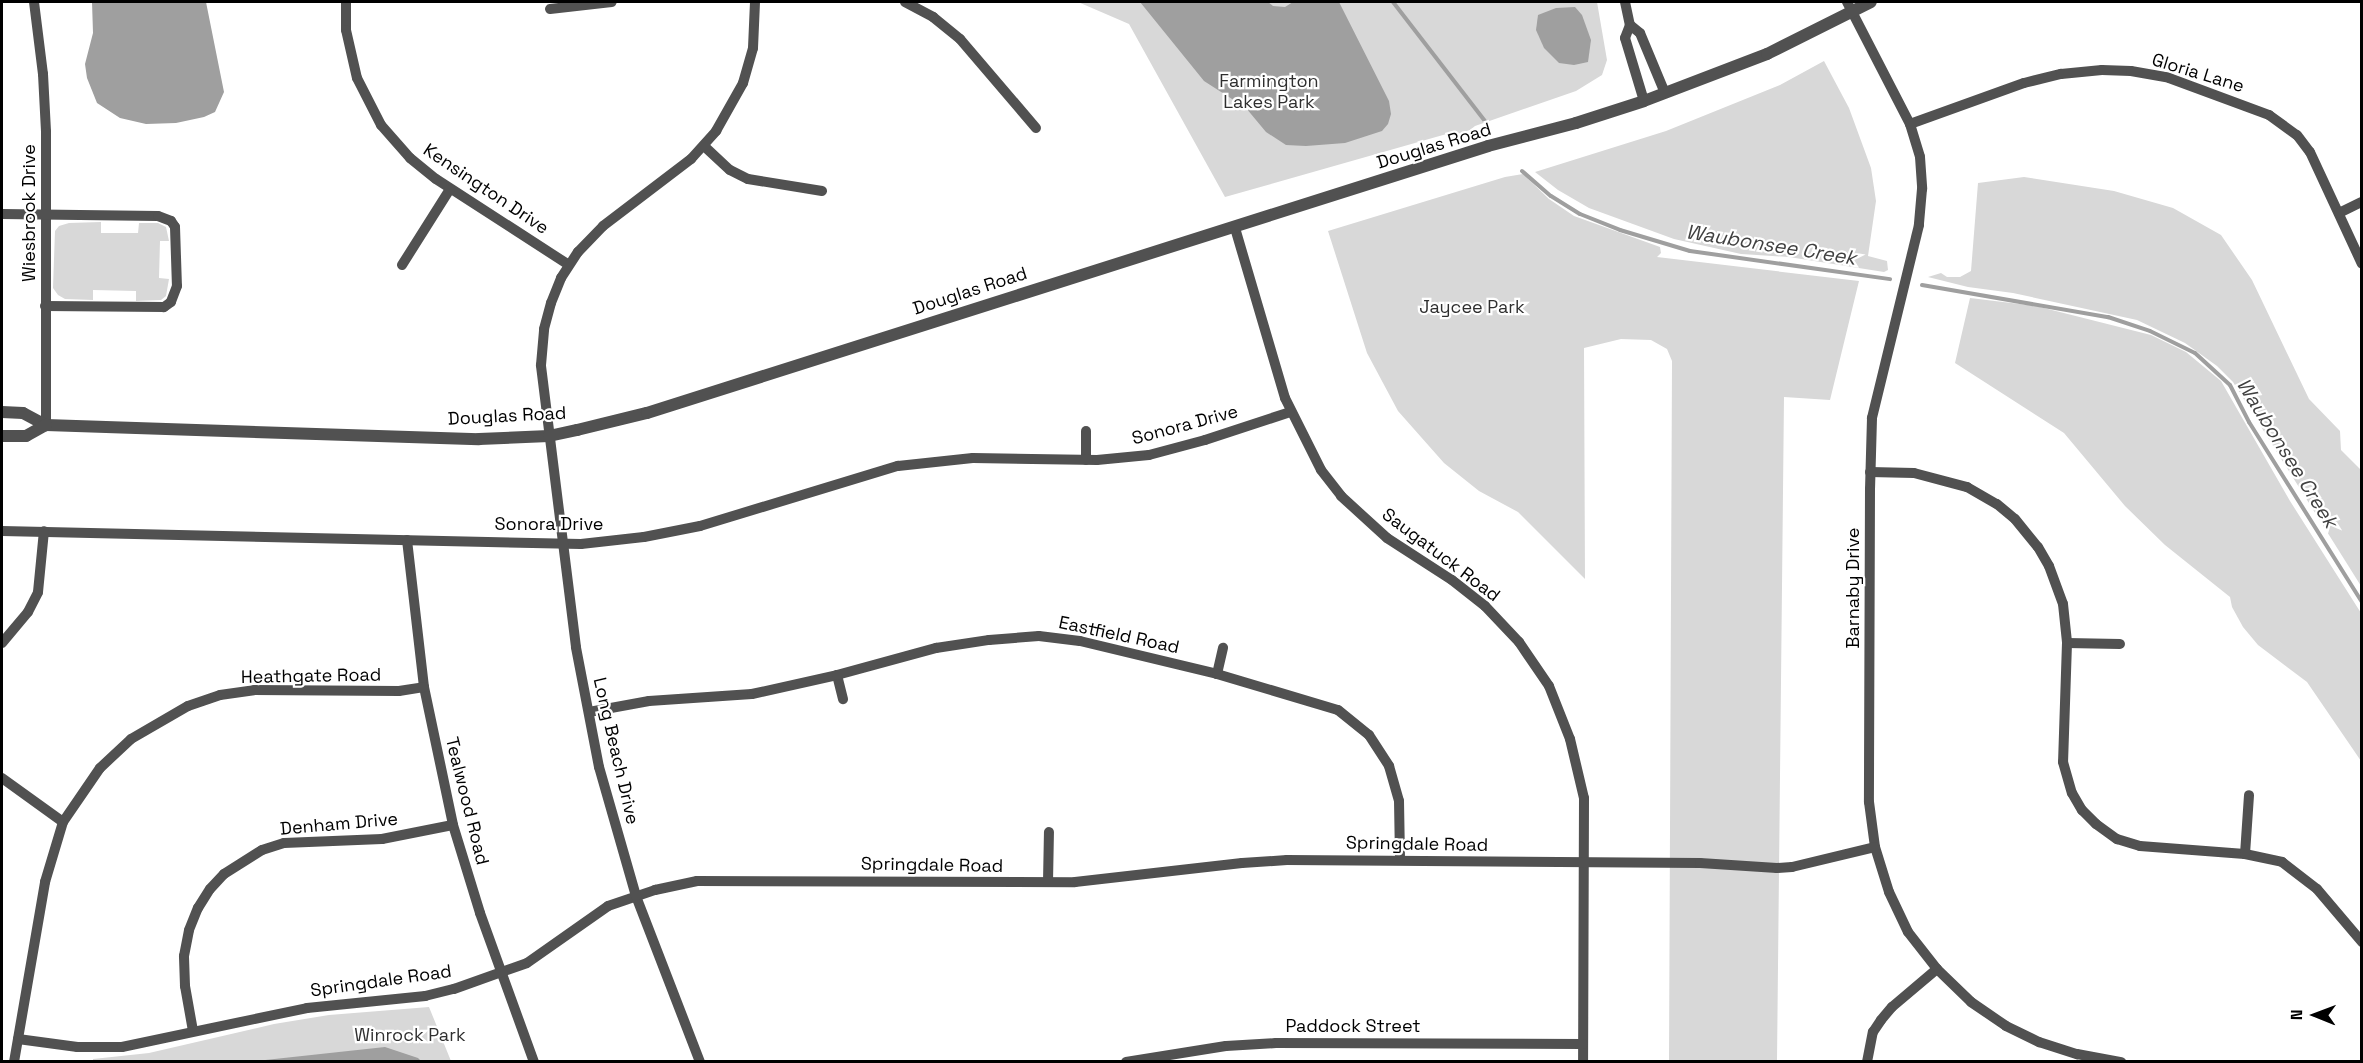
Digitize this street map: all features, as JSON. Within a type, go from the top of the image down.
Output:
[{"type":"street","name":"Wiesbrook Drive","points":[[34,2],[43,74],[46,425]]},
{"type":"street","name":"Kensington Drive","points":[[346,2],[346,30],[357,78],[381,125],[410,158],[450,189],[569,265]]},
{"type":"street","points":[[550,9],[612,2]]},
{"type":"street","name":"Long Beach Drive","points":[[700,1062],[636,896],[599,766],[576,648],[541,365],[544,329],[551,303],[569,265],[603,226],[670,176],[704,146],[716,131],[743,83],[753,48],[755,2]]},
{"type":"street","points":[[905,2],[933,17],[960,39],[1036,128]]},
{"type":"street","points":[[1625,2],[1630,26],[1625,38],[1644,101]]},
{"type":"street","name":"Douglas Road","points":[[2,412],[23,413],[46,425],[479,439],[549,436],[647,413],[1488,146],[1522,139],[1644,101],[1767,54],[1850,6],[1871,2]]},
{"type":"street","name":"Barnaby Drive","points":[[1850,6],[1910,124],[1920,157],[1922,189],[1920,225],[1872,418],[1869,802],[1875,847],[1889,892],[1905,925],[1937,969],[1971,1002],[2017,1032],[2071,1052],[2121,1062]]},
{"type":"street","points":[[1630,26],[1640,33],[1665,93]]},
{"type":"street","name":"Gloria Lane","points":[[1910,124],[2024,82],[2061,74],[2102,70],[2156,75],[2248,106],[2283,123],[2298,135],[2310,152],[2361,264]]},
{"type":"street","points":[[704,146],[730,170],[748,179],[822,191]]},
{"type":"street","points":[[402,265],[450,189]]},
{"type":"street","points":[[2339,213],[2361,202]]},
{"type":"street","points":[[2,214],[165,217],[175,227],[177,285],[171,302],[164,307],[45,306]]},
{"type":"street","name":"Saugatuck Road","points":[[1235,228],[1242,260],[1290,412],[1321,470],[1341,496],[1387,538],[1452,580],[1485,606],[1519,642],[1547,682],[1570,739],[1584,798],[1583,1062]]},
{"type":"street","name":"Sonora Drive","points":[[2,531],[581,543],[644,537],[700,526],[882,470],[914,464],[973,458],[1086,460],[1149,455],[1205,440],[1290,412]]},
{"type":"street","name":"Douglas Road","points":[[2,436],[26,436],[46,425]]},
{"type":"street","points":[[1086,431],[1086,460]]},
{"type":"street","points":[[1870,472],[1914,473],[1946,480],[1975,491],[2015,519],[2038,547],[2057,585],[2063,604],[2067,643],[2063,762],[2072,793],[2082,810],[2108,833],[2133,844],[2158,849],[2270,857],[2295,870],[2317,889],[2361,942]]},
{"type":"street","points":[[2,643],[28,612],[38,592],[44,531]]},
{"type":"street","name":"Tealwood Road","points":[[407,540],[424,687],[453,825],[501,974],[534,1062]]},
{"type":"street","name":"Eastfield Road","points":[[589,712],[649,701],[752,694],[837,675],[936,648],[989,640],[1039,636],[1080,640],[1217,674],[1338,710],[1369,735],[1389,766],[1399,801],[1400,860]]},
{"type":"street","points":[[2067,643],[2120,644]]},
{"type":"street","points":[[1217,674],[1223,648]]},
{"type":"street","points":[[837,675],[843,699]]},
{"type":"street","name":"Heathgate Road","points":[[14,1062],[45,882],[63,822],[100,768],[131,738],[188,706],[220,695],[254,690],[399,691],[424,687]]},
{"type":"street","points":[[2,778],[63,822]]},
{"type":"street","points":[[2245,854],[2249,795]]},
{"type":"street","name":"Denham Drive","points":[[193,1031],[185,986],[184,956],[189,930],[204,898],[224,874],[252,855],[284,843],[382,839],[453,825]]},
{"type":"street","points":[[1048,882],[1049,832]]},
{"type":"street","name":"Springdale Road","points":[[18,1039],[101,1048],[146,1043],[307,1008],[425,996],[501,974],[545,952],[592,915],[636,896],[678,884],[723,879],[1048,882],[1111,880],[1242,863],[1400,860],[1735,864],[1777,868],[1792,867],[1875,847]]},
{"type":"street","points":[[1867,1062],[1873,1032],[1881,1020],[1892,1007],[1937,969]]},
{"type":"street","name":"Paddock Street","points":[[1126,1062],[1226,1046],[1276,1043],[1583,1044]]},
{"type":"green space","name":"Farmington Lakes Park","points":[[1078,2],[1597,2],[1607,60],[1602,75],[1576,91],[1475,126],[1470,130],[1451,136],[1450,133],[1225,197],[1129,24]]},
{"type":"green space","points":[[1824,61],[1849,108],[1871,168],[1876,201],[1868,256],[1887,261],[1888,270],[1884,272],[1789,257],[1741,254],[1674,239],[1589,208],[1558,190],[1535,172],[1666,131],[1780,85]]},
{"type":"green space","name":"Jaycee Park","points":[[1523,174],[1549,199],[1574,216],[1660,247],[1661,253],[1657,257],[1859,281],[1830,400],[1784,397],[1777,1061],[1669,1061],[1672,361],[1667,349],[1651,340],[1621,339],[1584,348],[1585,579],[1518,512],[1479,491],[1444,463],[1398,411],[1367,353],[1328,231],[1505,177]]},
{"type":"green space","points":[[2024,177],[2114,191],[2173,208],[2221,235],[2252,280],[2309,399],[2340,431],[2341,450],[2361,470],[2361,586],[2233,382],[2217,366],[2185,343],[2137,320],[1928,277],[1941,273],[1947,277],[1960,277],[1971,271],[1978,183]]},
{"type":"green space","points":[[101,222],[101,233],[138,233],[139,223],[158,223],[166,227],[169,241],[160,241],[159,278],[169,279],[166,296],[161,300],[136,301],[136,291],[93,290],[93,300],[65,299],[58,295],[53,288],[55,231],[59,226],[69,223]]},
{"type":"green space","points":[[1970,298],[2036,306],[2151,335],[2186,352],[2221,381],[2290,501],[2361,613],[2361,761],[2307,682],[2258,645],[2243,627],[2232,607],[2230,597],[2165,545],[2125,506],[2064,433],[1955,363]]},
{"type":"green space","name":"Winrock Park","points":[[429,1007],[451,1061],[93,1062],[93,1059],[149,1053],[274,1024],[329,1015]]},
{"type":"shaded area","points":[[92,2],[206,2],[224,92],[215,112],[204,117],[176,123],[146,124],[120,118],[97,103],[87,78],[85,64],[93,33]]},
{"type":"shaded area","points":[[1140,2],[1268,2],[1273,6],[1285,7],[1293,2],[1339,2],[1389,101],[1391,114],[1388,124],[1382,131],[1345,143],[1286,145],[1266,132],[1246,108],[1204,81]]},
{"type":"shaded area","points":[[1575,7],[1582,15],[1591,40],[1588,62],[1574,65],[1559,63],[1544,48],[1536,30],[1538,15],[1556,8]]},
{"type":"shaded area","points":[[385,1047],[421,1061],[256,1061]]},
{"type":"waterway","name":"Waubonsee Creek","points":[[1393,2],[1485,121]]},
{"type":"waterway","name":"Waubonsee Creek","points":[[1522,171],[1551,196],[1580,214],[1620,230],[1690,251],[1890,279]]},
{"type":"waterway","name":"Waubonsee Creek","points":[[1922,285],[2108,317],[2150,331],[2195,353],[2230,385],[2249,422],[2362,602]]}]
